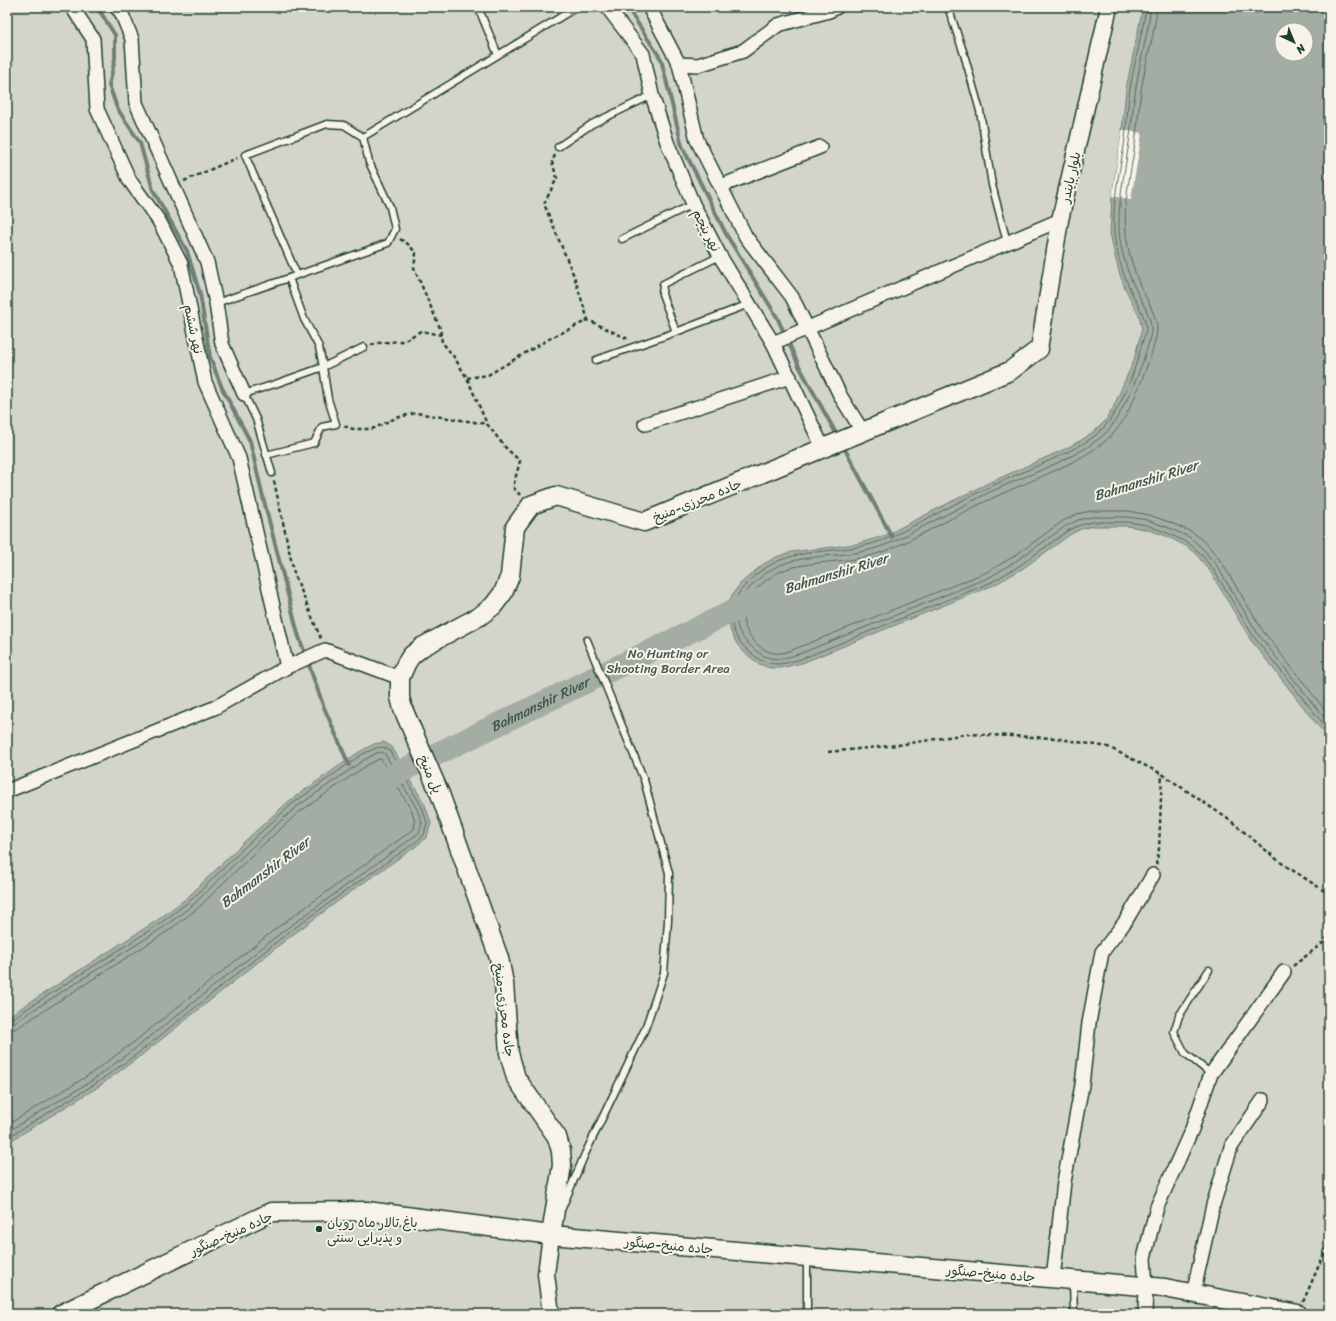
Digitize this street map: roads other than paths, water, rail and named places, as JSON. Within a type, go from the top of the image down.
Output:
[{"type":"main road","points":[[856,435],[1010,371],[1039,349]]},
{"type":"main road","name":"جاده محرزی-منیخ","points":[[400,678],[411,656],[422,647],[480,616],[493,606],[502,593],[510,576],[515,526],[531,505],[556,496],[644,522],[856,435]]},
{"type":"main road","name":"پل منیخ","points":[[400,678],[400,697],[403,709],[440,794],[467,871]]},
{"type":"main road","name":"جاده محرزی-منیخ","points":[[467,871],[503,970],[509,1053],[516,1078],[557,1137],[562,1165],[551,1235]]},
{"type":"main road","name":"جاده منیخ-صنگور","points":[[61,1314],[271,1212],[367,1211],[551,1235],[1165,1288],[1193,1294],[1300,1311]]},
{"type":"street","name":"نهر ششم","points":[[72,7],[93,38],[97,109],[130,181],[159,221],[181,264],[205,382],[239,458],[292,665]]},
{"type":"street","points":[[116,7],[121,12],[132,39],[136,103],[207,262],[216,303],[222,344],[244,394]]},
{"type":"street","name":"نهر پنجم","points":[[607,7],[643,54],[652,95],[667,142],[693,204],[720,256],[749,304],[776,342],[790,377],[827,447]]},
{"type":"street","points":[[649,7],[679,64],[697,140],[746,237],[792,297],[841,397],[856,435]]},
{"type":"street","points":[[679,64],[698,65],[743,51],[778,25],[829,11],[837,7]]},
{"type":"street","name":"بلوار بایندر","points":[[1039,349],[1060,220],[1109,7]]},
{"type":"street","points":[[721,186],[820,147]]},
{"type":"street","points":[[776,342],[1060,220]]},
{"type":"street","points":[[645,424],[790,377]]},
{"type":"street","points":[[7,791],[214,708],[292,665],[322,652],[400,678]]},
{"type":"street","points":[[1053,1278],[1064,1182],[1082,1085],[1089,1023],[1102,952],[1125,922],[1153,875]]},
{"type":"street","points":[[1145,1314],[1146,1286],[1144,1258],[1157,1207],[1192,1130],[1211,1074],[1284,972]]},
{"type":"street","points":[[1193,1294],[1213,1205],[1231,1147],[1263,1100]]},
{"type":"street","points":[[551,1235],[546,1274],[551,1314]]},
{"type":"lane","points":[[478,7],[498,55]]},
{"type":"lane","points":[[363,138],[577,7]]},
{"type":"lane","points":[[948,7],[964,54],[980,111],[992,185],[1007,242]]},
{"type":"lane","points":[[558,147],[592,124],[652,95]]},
{"type":"lane","points":[[216,303],[297,276],[388,243],[395,229],[390,207],[369,162],[363,138],[344,125],[327,124],[245,155],[297,276]]},
{"type":"lane","points":[[622,239],[693,204]]},
{"type":"lane","points":[[676,332],[662,294],[663,284],[720,256]]},
{"type":"lane","points":[[266,455],[314,443],[322,427],[336,424],[328,399],[319,347],[304,319],[289,278]]},
{"type":"lane","points":[[596,360],[676,332],[749,304]]},
{"type":"lane","points":[[272,473],[256,419],[244,394],[322,366],[364,347]]},
{"type":"lane","points":[[551,1235],[585,1154],[645,1029],[664,973],[668,921],[669,873],[644,780],[587,640]]},
{"type":"lane","points":[[1209,970],[1179,1016],[1174,1032],[1185,1053],[1211,1074]]},
{"type":"lane","points":[[807,1257],[807,1314]]},
{"type":"lane","points":[[1073,1280],[1074,1314]]},
{"type":"water","points":[[1143,7],[1329,7],[1329,737],[1319,727],[1250,639],[1210,571],[1196,554],[1186,546],[1164,535],[1145,529],[1127,526],[1092,526],[1081,529],[1071,534],[1022,569],[994,585],[802,663],[780,668],[770,668],[759,664],[744,652],[737,644],[731,632],[728,619],[728,607],[732,595],[740,584],[762,565],[776,557],[792,552],[856,544],[884,536],[986,484],[1065,449],[1096,430],[1106,420],[1113,408],[1134,360],[1142,329],[1139,316],[1119,272],[1110,233],[1112,196],[1122,130],[1126,89]]},
{"type":"water","points":[[384,742],[392,747],[425,805],[431,823],[427,837],[287,939],[143,1054],[98,1087],[7,1143],[7,1017],[159,919],[188,897],[246,840],[289,801],[359,752],[374,744]]},
{"type":"waterway","points":[[95,7],[101,13],[115,35],[115,59],[109,85],[117,108],[140,143],[153,190],[187,251],[200,294],[210,357],[222,388],[250,441],[298,634],[323,705],[349,765]]},
{"type":"waterway","points":[[627,7],[661,59],[682,146],[726,234],[777,317],[799,366],[838,437]]},
{"type":"waterway","points":[[842,444],[892,537]]},
{"type":"waterway","name":"Bahmanshir River","points":[[380,786],[399,772],[756,600]]},
{"type":"place","name":"باغ تالار ماه رویان و پذیرایی سنتی","points":[[319,1229]]},
{"type":"park label","name":"No Hunting or Shooting Border Area","points":[[668,660]]}]
